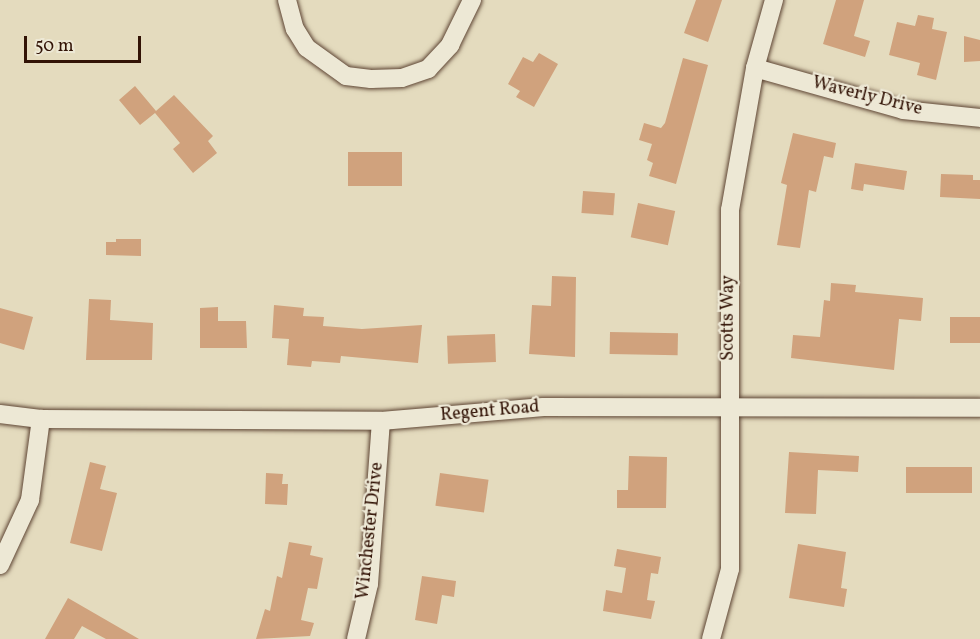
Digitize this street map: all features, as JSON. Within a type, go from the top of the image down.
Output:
[{"type":"street","points":[[287,0],[295,29],[307,48],[346,76],[371,80],[402,78],[428,69],[450,45],[472,0]]},
{"type":"street","name":"Scotts Way","points":[[711,639],[730,569],[728,407],[730,210],[755,68],[774,0]]},
{"type":"street","name":"Waverly Drive","points":[[755,68],[903,110],[980,118]]},
{"type":"street","name":"Regent Road","points":[[0,414],[41,419],[381,422],[543,406],[980,408]]},
{"type":"street","points":[[0,565],[30,500],[41,419]]},
{"type":"street","name":"Winchester Drive","points":[[356,639],[369,584],[381,422]]},
{"type":"building","points":[[696,0],[722,0],[708,42],[684,33]]},
{"type":"building","points":[[836,0],[864,0],[854,36],[870,41],[865,57],[823,44]]},
{"type":"building","points":[[918,15],[934,18],[932,29],[947,32],[936,80],[917,75],[920,63],[889,55],[897,22],[915,26]]},
{"type":"building","points":[[964,36],[980,40],[980,61],[964,62]]},
{"type":"building","points":[[539,53],[558,64],[534,107],[516,97],[520,91],[508,84],[523,57],[533,62]]},
{"type":"building","points":[[683,58],[708,65],[676,184],[649,176],[653,163],[647,160],[652,144],[639,140],[644,123],[661,128],[665,123]]},
{"type":"building","points":[[135,86],[156,111],[174,95],[213,136],[208,141],[217,153],[193,173],[173,149],[180,143],[155,113],[140,125],[119,100]]},
{"type":"building","points":[[793,133],[836,143],[833,158],[824,156],[816,192],[809,190],[800,248],[777,245],[787,185],[781,183]]},
{"type":"building","points":[[348,152],[402,152],[402,186],[348,186]]},
{"type":"building","points":[[855,163],[907,171],[904,190],[864,184],[863,191],[851,189]]},
{"type":"building","points":[[941,174],[973,175],[973,180],[980,180],[980,199],[940,197]]},
{"type":"building","points":[[583,191],[615,193],[613,215],[581,213]]},
{"type":"building","points":[[638,203],[675,211],[668,245],[631,237]]},
{"type":"building","points":[[116,239],[141,239],[141,256],[106,255],[106,242],[116,242]]},
{"type":"building","points":[[552,276],[576,277],[575,357],[529,354],[532,305],[551,306]]},
{"type":"building","points":[[831,283],[856,285],[855,292],[923,298],[921,321],[899,319],[894,370],[791,358],[793,335],[820,337],[824,300],[830,301]]},
{"type":"building","points":[[89,299],[111,300],[110,320],[153,323],[152,360],[86,360]]},
{"type":"building","points":[[274,305],[304,308],[303,316],[324,317],[323,326],[362,329],[422,325],[418,363],[341,356],[340,363],[312,361],[311,367],[287,365],[289,339],[272,338]]},
{"type":"building","points":[[218,307],[218,321],[246,321],[247,348],[200,348],[200,308]]},
{"type":"building","points":[[0,308],[33,317],[24,350],[0,343]]},
{"type":"building","points":[[950,317],[980,317],[980,343],[950,343]]},
{"type":"building","points":[[610,332],[678,333],[678,355],[610,354]]},
{"type":"building","points":[[495,334],[496,362],[448,364],[447,336]]},
{"type":"building","points":[[789,452],[859,456],[858,472],[818,470],[816,514],[785,513]]},
{"type":"building","points":[[629,456],[667,457],[666,508],[617,508],[617,490],[628,490]]},
{"type":"building","points":[[90,462],[106,466],[100,489],[117,493],[102,551],[70,543]]},
{"type":"building","points":[[906,467],[972,467],[972,493],[906,493]]},
{"type":"building","points":[[266,473],[283,474],[282,484],[288,484],[287,505],[265,504]]},
{"type":"building","points":[[440,473],[489,480],[484,512],[435,506]]},
{"type":"building","points":[[289,542],[312,546],[310,555],[323,558],[317,589],[308,588],[301,620],[314,623],[310,636],[256,639],[265,609],[270,611],[277,576],[282,578]]},
{"type":"building","points":[[798,544],[846,552],[841,588],[847,589],[844,607],[789,598]]},
{"type":"building","points":[[617,549],[661,557],[658,574],[651,573],[647,600],[655,601],[651,619],[603,611],[606,590],[622,593],[626,568],[614,566]]},
{"type":"building","points":[[422,576],[456,581],[454,597],[442,595],[437,624],[415,620]]},
{"type":"building","points":[[68,598],[139,639],[106,639],[82,626],[74,639],[45,639]]}]
